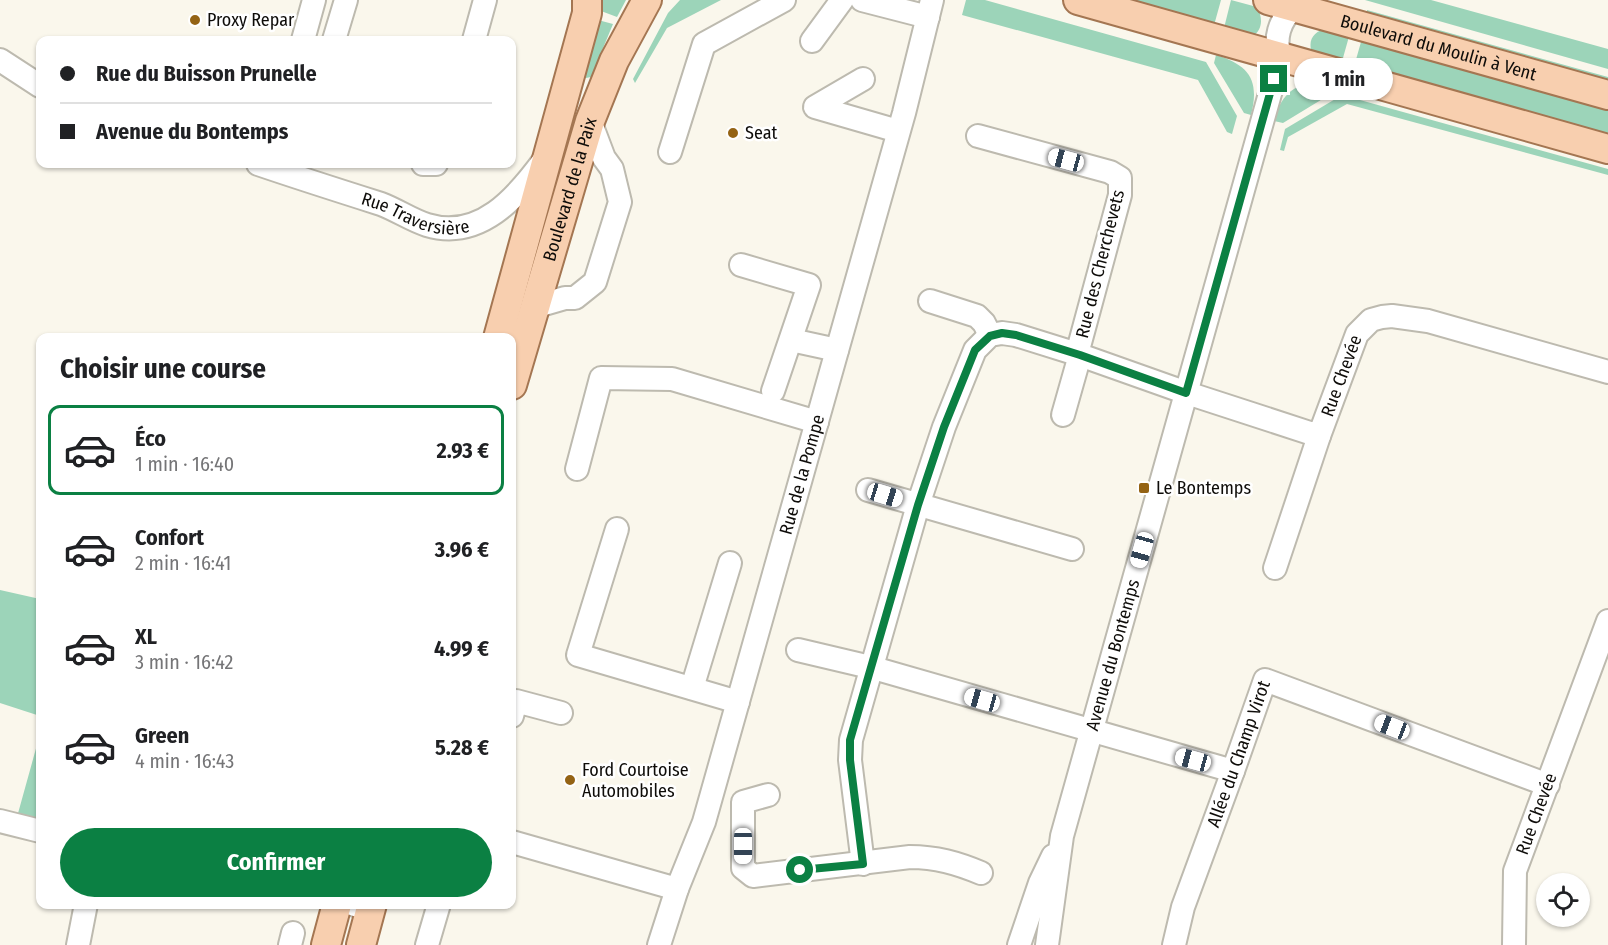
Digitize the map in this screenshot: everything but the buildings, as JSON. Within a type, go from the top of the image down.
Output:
[{"type":"main road","name":"Boulevard de la Paix","points":[[499,333],[587,13],[587,0]]},
{"type":"main road","name":"Boulevard de la Paix","points":[[516,371],[590,121],[614,61],[646,0]]},
{"type":"main road","points":[[1078,0],[1608,149]]},
{"type":"main road","name":"Boulevard du Moulin à Vent","points":[[1286,3],[1608,95]]},
{"type":"main road","points":[[326,945],[336,909]]},
{"type":"main road","points":[[361,945],[365,909]]},
{"type":"street","points":[[304,36],[314,0]]},
{"type":"street","points":[[475,36],[484,0]]},
{"type":"street","points":[[670,152],[704,45],[784,0]]},
{"type":"street","points":[[812,41],[842,0]]},
{"type":"street","points":[[862,0],[930,8]]},
{"type":"street","points":[[335,36],[340,1]]},
{"type":"street","name":"Avenue du Bontemps","points":[[1047,945],[1062,836],[1280,57],[1276,44],[1286,3]]},
{"type":"street","name":"Rue de la Pompe","points":[[659,945],[677,889],[704,822],[898,131],[930,8]]},
{"type":"street","points":[[1,64],[36,84]]},
{"type":"street","points":[[863,80],[815,107],[898,131]]},
{"type":"street","points":[[534,307],[565,298],[575,298],[595,282],[620,202],[612,169],[604,158],[590,121]]},
{"type":"street","name":"Rue des Cherchevets","points":[[978,136],[1110,172],[1119,178],[1120,195],[1063,414]]},
{"type":"street","name":"Rue Traversière","points":[[276,168],[384,205],[426,224],[456,227],[495,214],[517,194],[550,152]]},
{"type":"street","points":[[741,265],[809,285],[773,390]]},
{"type":"street","points":[[863,864],[850,760],[850,740],[918,505],[944,427],[975,350],[990,336],[984,323],[976,316],[930,301]]},
{"type":"street","name":"Rue Chevée","points":[[1186,393],[1319,436],[1357,334],[1371,321],[1392,316],[1428,321],[1608,372]]},
{"type":"street","name":"Rue des Cherchevets","points":[[990,336],[1002,333],[1016,335],[1186,393]]},
{"type":"street","points":[[790,340],[837,350]]},
{"type":"street","points":[[577,469],[602,378],[672,379],[817,422]]},
{"type":"street","points":[[1275,568],[1319,436]]},
{"type":"street","points":[[868,490],[1072,549]]},
{"type":"street","points":[[617,529],[578,655],[738,702]]},
{"type":"street","points":[[692,688],[730,563]]},
{"type":"street","name":"Rue Chevée","points":[[1514,945],[1515,871],[1608,621]]},
{"type":"street","points":[[798,650],[870,668],[1233,771]]},
{"type":"street","name":"Allée du Champ Virot","points":[[1174,945],[1180,915],[1194,874],[1265,680],[1548,785]]},
{"type":"street","points":[[516,701],[561,713]]},
{"type":"street","points":[[768,795],[743,802],[743,868],[753,876],[910,857],[932,857],[960,864],[981,873]]},
{"type":"street","points":[[0,821],[36,830]]},
{"type":"street","name":"Avenue du Bontemps","points":[[1019,945],[1040,883],[1062,836]]},
{"type":"street","points":[[516,843],[677,889]]},
{"type":"street","points":[[78,945],[85,909]]},
{"type":"street","points":[[427,945],[438,909]]},
{"type":"green space","points":[[601,0],[626,0],[617,17],[601,11]]},
{"type":"green space","points":[[680,0],[721,0],[667,28],[635,83],[633,79],[668,13]]},
{"type":"green space","points":[[966,0],[985,0],[1206,62],[1237,116],[1232,134],[1227,132],[1198,80],[962,15]]},
{"type":"green space","points":[[1108,0],[1221,0],[1213,29]]},
{"type":"green space","points":[[1231,0],[1257,7],[1261,24],[1252,37],[1223,32]]},
{"type":"green space","points":[[1365,0],[1431,0],[1608,49],[1608,69]]},
{"type":"green space","points":[[1367,10],[1608,77],[1608,81],[1367,14]]},
{"type":"green space","points":[[598,20],[613,24],[591,77],[586,78],[584,77]]},
{"type":"green space","points":[[1327,28],[1350,33],[1341,65],[1312,53],[1313,36]]},
{"type":"green space","points":[[1363,35],[1608,105],[1608,140],[1353,70]]},
{"type":"green space","points":[[1216,55],[1237,64],[1249,76],[1254,92],[1251,115],[1244,113],[1214,63]]},
{"type":"green space","points":[[1317,83],[1335,88],[1334,92],[1283,123],[1274,121],[1288,93],[1301,86]]},
{"type":"green space","points":[[1342,95],[1608,169],[1608,175],[1347,104],[1288,137],[1284,151],[1280,150],[1285,129]]},
{"type":"green space","points":[[0,590],[36,598],[36,715],[0,703]]},
{"type":"green space","points":[[36,748],[36,821],[17,817]]},
{"type":"place","name":"Proxy Repar","points":[[195,20]]},
{"type":"place","name":"Seat","points":[[733,133]]},
{"type":"place","name":"Le Bontemps","points":[[1144,488]]},
{"type":"place","name":"Ford Courtoise Automobiles","points":[[570,780]]},
{"type":"route","points":[[800,870],[863,864],[850,760],[850,740],[918,505],[944,427],[975,350],[990,336],[1002,333],[1016,335],[1186,393],[1274,79]]}]
